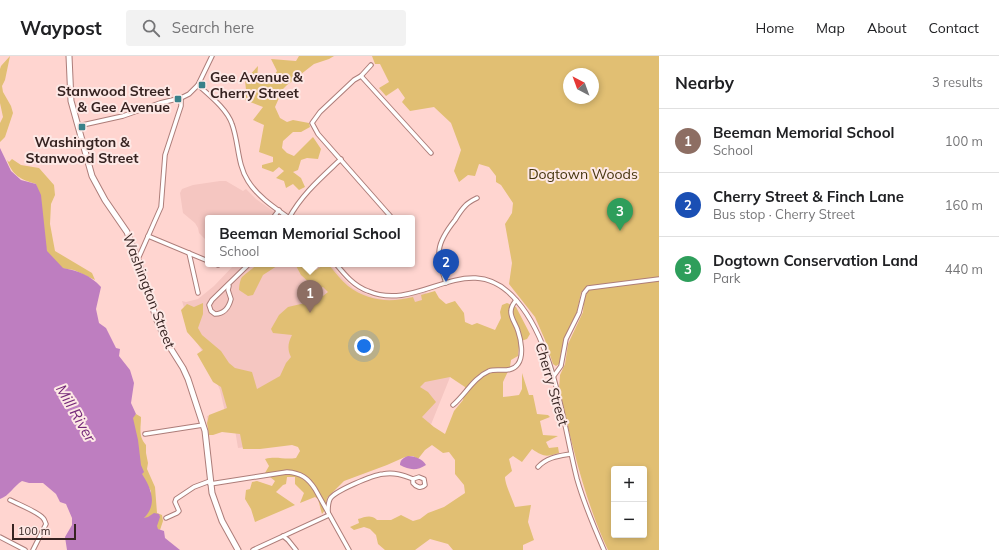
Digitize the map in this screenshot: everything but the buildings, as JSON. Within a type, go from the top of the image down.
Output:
[{"type":"main road","name":"Washington Street","points":[[69,56],[71,101],[92,176],[96,185],[126,232],[138,260],[156,318],[166,342],[183,368],[188,379],[205,431],[212,493],[222,521],[238,550]]},
{"type":"street","points":[[78,126],[123,116],[160,103],[181,98],[189,94],[198,85],[212,56]]},
{"type":"street","points":[[372,65],[320,112],[312,123],[318,134],[389,215]]},
{"type":"street","points":[[360,76],[431,153]]},
{"type":"street","points":[[198,85],[218,104],[232,123],[240,161],[248,182],[258,193],[285,215]]},
{"type":"street","points":[[138,260],[161,207],[165,155],[181,106],[181,98]]},
{"type":"street","points":[[291,215],[305,194],[319,179],[341,160]]},
{"type":"street","points":[[446,283],[439,258],[439,247],[441,240],[466,204],[477,198]]},
{"type":"street","points":[[275,215],[279,210]]},
{"type":"street","points":[[148,236],[205,260]]},
{"type":"street","points":[[189,253],[198,293]]},
{"type":"street","points":[[228,286],[231,299],[230,303],[223,312],[220,314],[215,314],[211,311],[209,305],[218,294],[246,267]]},
{"type":"street","name":"Cherry Street","points":[[339,267],[355,284],[366,291],[382,295],[399,296],[460,279],[479,278],[500,286],[516,300],[536,330],[546,354],[582,497],[604,550]]},
{"type":"street","points":[[553,377],[561,366],[566,339],[579,313],[584,293],[588,288],[659,279]]},
{"type":"street","points":[[453,405],[478,378],[491,370],[512,370],[517,366],[521,351],[520,341],[518,331],[510,312],[512,305],[516,300]]},
{"type":"street","points":[[145,434],[203,425]]},
{"type":"street","points":[[538,467],[543,461],[571,454]]},
{"type":"street","points":[[166,518],[179,511],[175,502],[176,499],[194,487],[210,482],[295,472],[308,480],[323,503],[349,550]]},
{"type":"street","points":[[329,515],[330,499],[333,496],[372,476],[390,473],[413,479]]},
{"type":"street","points":[[10,500],[39,515],[45,521],[46,524],[33,550]]},
{"type":"street","points":[[253,550],[329,515]]},
{"type":"street","points":[[283,536],[296,550]]},
{"type":"street","points":[[0,537],[25,550]]},
{"type":"shaded area","points":[[226,181],[243,191],[246,189],[256,199],[279,215],[205,215],[205,239],[199,233],[195,223],[183,213],[180,193],[182,189],[193,185]]},
{"type":"shaded area","points":[[232,267],[332,267],[353,288],[373,297],[382,299],[398,299],[426,292],[427,296],[465,340],[430,427],[299,440],[238,448],[235,430],[210,433],[207,416],[225,412],[220,390],[206,358],[192,334],[182,301],[186,302],[198,299],[214,286]]},
{"type":"green space","points":[[10,56],[5,80],[2,86],[3,92],[11,106],[13,113],[5,137],[0,142],[0,123],[3,117],[0,103],[0,69]]},
{"type":"green space","points":[[299,56],[334,56],[314,64],[287,85],[283,89],[275,107],[280,118],[287,122],[293,120],[309,123],[310,127],[301,132],[293,132],[283,141],[282,148],[287,153],[294,156],[313,137],[321,149],[318,159],[307,158],[301,160],[298,170],[293,172],[301,178],[305,187],[299,190],[293,184],[286,188],[284,181],[276,178],[284,171],[279,167],[273,172],[262,168],[262,165],[273,162],[273,157],[259,152],[264,125],[253,120],[263,107],[245,100],[241,96],[246,90],[245,80],[258,66],[257,80],[273,77],[277,71],[271,59],[296,61]]},
{"type":"green space","name":"Dogtown Woods","points":[[372,56],[659,56],[659,550],[608,550],[585,491],[574,451],[559,389],[560,375],[565,364],[568,344],[583,312],[584,300],[588,290],[591,290],[590,285],[587,286],[581,293],[577,312],[564,341],[559,364],[556,366],[553,364],[535,317],[509,284],[512,263],[505,224],[512,213],[513,203],[501,185],[496,182],[496,176],[489,167],[479,164],[475,176],[468,175],[459,182],[454,171],[461,150],[451,123],[434,107],[410,111],[402,102],[405,98],[398,88],[386,96],[379,88],[389,82],[380,64],[375,64]]},
{"type":"green space","points":[[12,159],[21,165],[39,168],[54,185],[55,195],[51,204],[50,224],[55,251],[92,273],[95,280],[74,270],[60,268],[48,260],[36,184],[21,178],[12,170],[7,160],[9,162]]},
{"type":"green space","points":[[275,267],[263,275],[253,295],[248,296],[239,290],[240,281],[242,277],[253,268]]},
{"type":"green space","points":[[297,267],[312,267],[316,270],[320,267],[331,267],[348,286],[371,298],[396,300],[413,297],[415,302],[422,300],[421,295],[435,291],[439,298],[446,304],[455,301],[464,313],[465,322],[472,325],[477,323],[495,330],[501,318],[500,312],[502,305],[507,303],[516,307],[530,334],[527,339],[518,342],[518,356],[511,360],[510,367],[503,382],[503,397],[519,395],[522,389],[522,373],[529,395],[533,395],[537,414],[548,415],[550,417],[540,421],[543,435],[558,436],[546,442],[549,448],[558,447],[559,453],[545,456],[532,449],[522,462],[513,456],[509,459],[512,471],[505,477],[505,480],[515,507],[531,505],[528,522],[534,540],[523,545],[523,550],[453,550],[448,544],[430,539],[415,550],[385,550],[378,544],[376,535],[370,529],[364,527],[354,530],[350,527],[359,523],[358,519],[368,516],[377,520],[391,520],[401,515],[413,521],[420,519],[428,513],[444,507],[465,493],[464,485],[455,474],[455,460],[449,452],[443,453],[432,445],[425,450],[418,459],[413,456],[405,457],[344,481],[327,498],[325,510],[322,514],[318,499],[315,497],[300,503],[304,493],[295,484],[295,477],[287,477],[286,484],[276,492],[295,505],[255,522],[251,509],[245,499],[246,490],[250,489],[252,482],[257,481],[272,486],[275,481],[265,473],[269,466],[265,459],[296,458],[300,451],[298,447],[292,445],[260,449],[243,449],[240,434],[222,432],[209,435],[207,423],[209,415],[227,408],[221,387],[213,382],[197,354],[203,350],[187,332],[181,310],[187,304],[194,307],[203,303],[203,314],[198,328],[202,335],[221,351],[229,363],[235,368],[252,372],[257,389],[280,376],[286,363],[291,357],[288,346],[292,335],[273,333],[271,329],[279,315],[288,307],[305,303],[311,297],[323,296],[328,292],[323,287],[317,290],[301,275]],"holes":[[[450,377],[465,387],[463,400],[454,411],[445,434],[422,417],[436,402],[428,392],[420,387],[425,382]]]},
{"type":"green space","points":[[136,414],[141,417],[141,435],[143,442],[146,445],[148,463],[147,469],[155,487],[157,513],[162,515],[163,521],[160,530],[144,518],[151,491],[140,474],[132,418]]},
{"type":"water","name":"Mill River","points":[[0,148],[11,171],[21,180],[36,184],[41,195],[47,251],[63,268],[84,274],[93,279],[101,287],[96,309],[99,323],[106,328],[116,348],[120,349],[119,356],[130,370],[134,383],[131,403],[136,414],[133,418],[138,440],[141,465],[144,472],[142,474],[152,496],[151,507],[144,518],[154,513],[159,514],[158,529],[164,531],[165,538],[180,550],[67,550],[65,537],[72,525],[72,518],[66,504],[60,502],[56,494],[43,483],[29,483],[22,481],[6,496],[0,499]]},
{"type":"water","points":[[408,456],[418,458],[426,465],[413,469],[400,465],[402,459]]},
{"type":"place","name":"Gee Avenue & Cherry Street","points":[[202,85]]},
{"type":"place","name":"Stanwood Street & Gee Avenue","points":[[178,99]]},
{"type":"place","name":"Washington & Stanwood Street","points":[[82,127]]},
{"type":"place","name":"Dogtown Conservation Land","points":[[620,231]]},
{"type":"place","name":"Cherry Street & Finch Lane","points":[[446,282]]},
{"type":"place","name":"Beeman Memorial School","points":[[310,313]]}]
